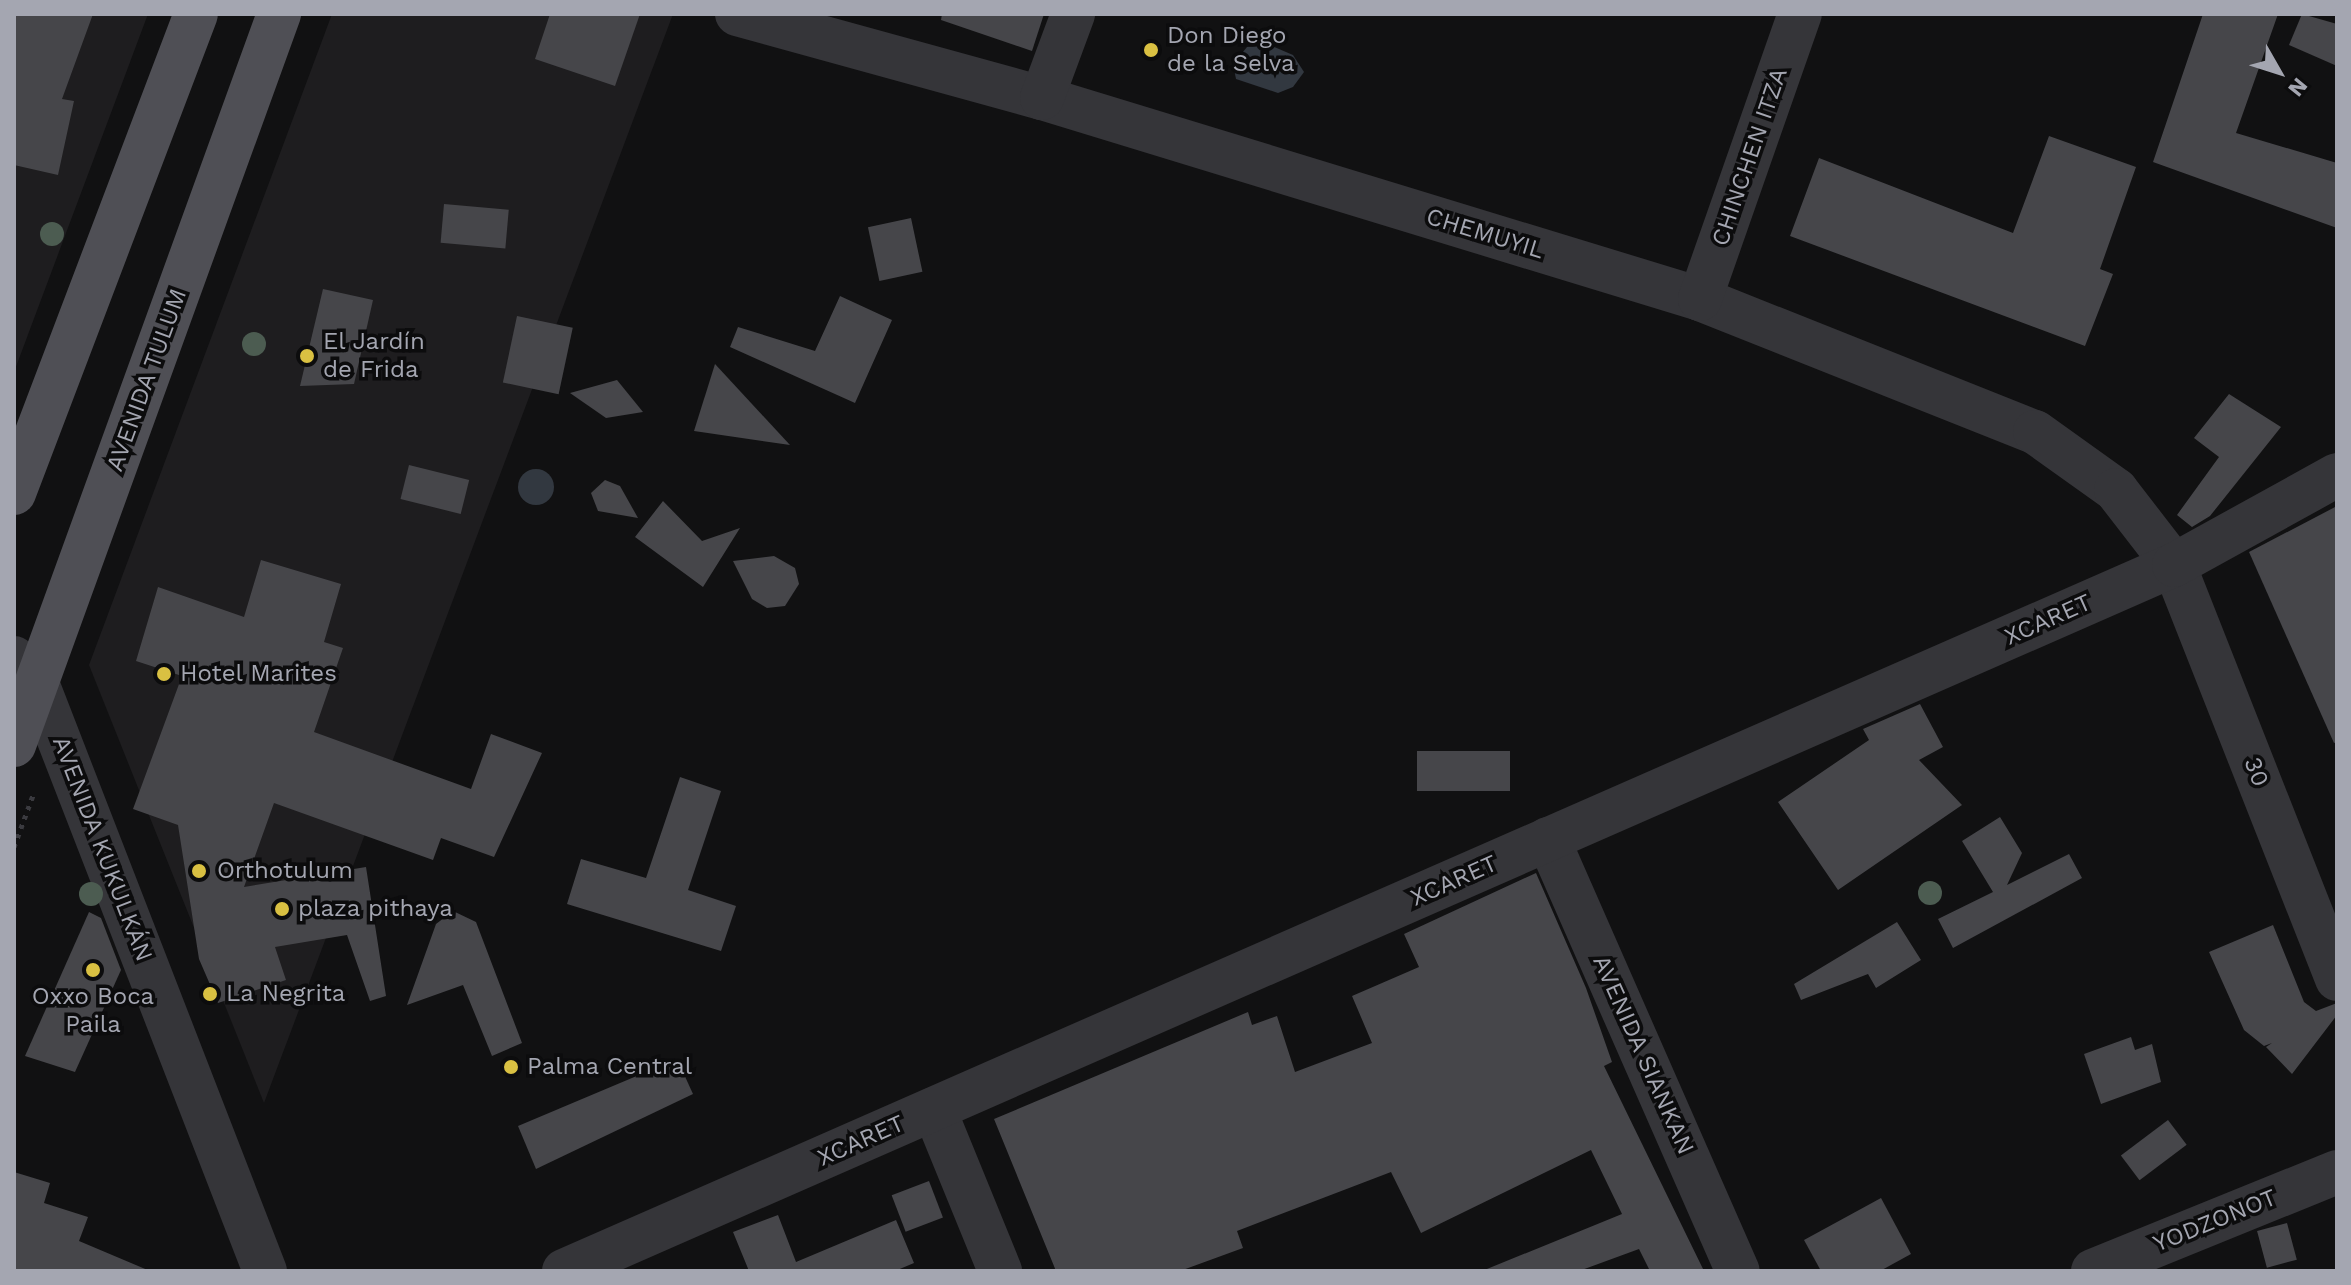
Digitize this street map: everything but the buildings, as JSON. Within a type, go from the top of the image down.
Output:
[{"type":"main road","points":[[14,493],[196,14]]},
{"type":"main road","name":"AVENIDA TULUM","points":[[14,745],[26,671],[279,14]]},
{"type":"street","name":"CHEMUYIL","points":[[737,14],[1042,98],[1700,299],[2035,432],[2116,490],[2174,565]]},
{"type":"street","points":[[1042,98],[1073,14]]},
{"type":"street","name":"CHINCHEN ITZA","points":[[1700,299],[1800,14]]},
{"type":"street","name":"XCARET","points":[[564,1271],[2174,565],[2337,475]]},
{"type":"street","name":"30","points":[[2174,565],[2337,979]]},
{"type":"street","name":"AVENIDA KUKULKÁN","points":[[26,671],[265,1271]]},
{"type":"street","name":"AVENIDA SIANKAN","points":[[1548,839],[1738,1271]]},
{"type":"street","points":[[934,1109],[1000,1271]]},
{"type":"street","name":"YODZONOT","points":[[2093,1271],[2337,1172]]},
{"type":"shaded area","points":[[14,14],[148,14],[14,372]]},
{"type":"shaded area","points":[[332,14],[673,14],[264,1103],[89,665]]},
{"type":"shaded area","points":[[1272,46],[1293,55],[1304,72],[1293,87],[1278,93],[1236,79],[1233,64],[1247,47]]},
{"type":"shaded area","points":[[536,469],[549,474],[554,487],[549,500],[536,505],[523,500],[518,487],[523,474]]},
{"type":"place","name":"Don Diego de la Selva","points":[[1151,50]]},
{"type":"place","name":"El Jardín de Frida","points":[[307,356]]},
{"type":"place","name":"Hotel Marites","points":[[164,674]]},
{"type":"place","name":"Orthotulum","points":[[199,871]]},
{"type":"place","name":"plaza pithaya","points":[[282,909]]},
{"type":"place","name":"Oxxo Boca Paila","points":[[93,970]]},
{"type":"place","name":"La Negrita","points":[[210,994]]},
{"type":"place","name":"Palma Central","points":[[511,1067]]}]
